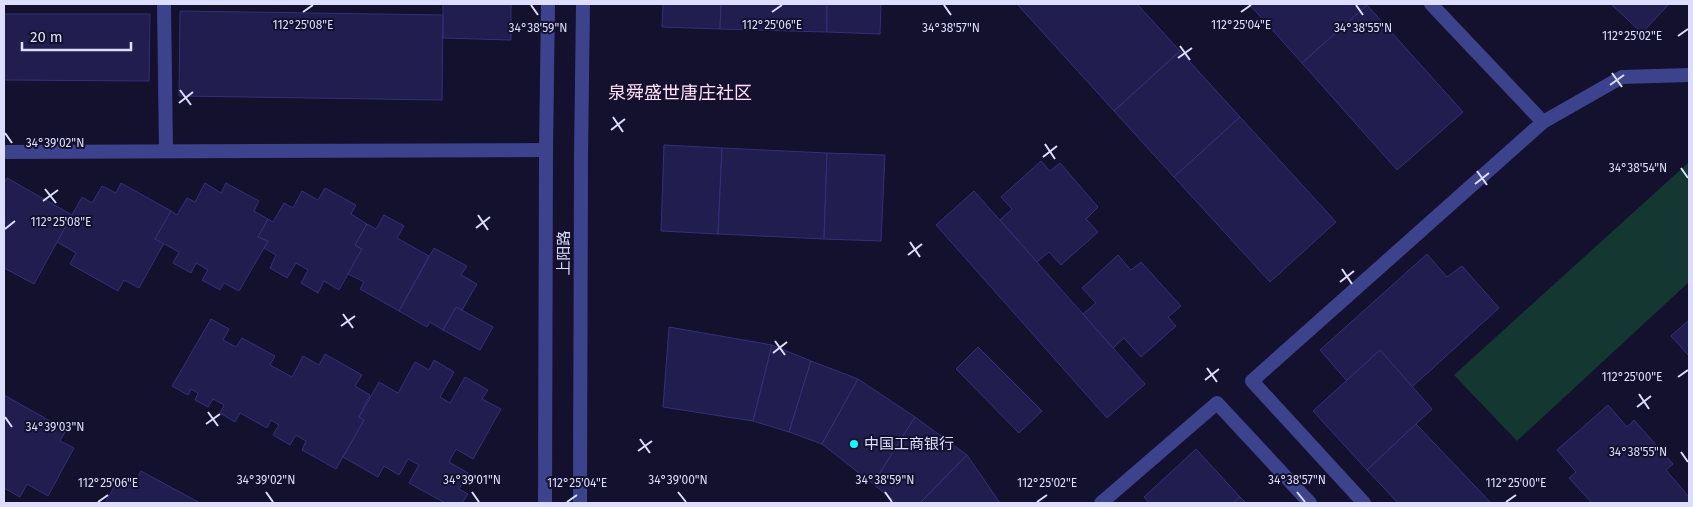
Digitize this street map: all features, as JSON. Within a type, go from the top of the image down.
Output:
[{"type":"street","points":[[164,4],[166,151]]},
{"type":"street","name":"上阳路","points":[[545,503],[548,4]]},
{"type":"street","name":"上阳路","points":[[580,503],[581,158],[584,4]]},
{"type":"street","points":[[1431,4],[1543,122]]},
{"type":"street","points":[[1364,503],[1252,382],[1543,122],[1622,78],[1689,75]]},
{"type":"street","points":[[4,152],[546,150]]},
{"type":"street","points":[[1101,503],[1217,403],[1310,503]]},
{"type":"green space","points":[[1689,162],[1689,282],[1517,441],[1454,375]]},
{"type":"building","points":[[443,4],[511,4],[511,40],[443,38]]},
{"type":"building","points":[[663,4],[721,4],[720,29],[662,27]]},
{"type":"building","points":[[721,4],[827,4],[827,32],[720,29]]},
{"type":"building","points":[[827,4],[881,4],[880,34],[827,32]]},
{"type":"building","points":[[1017,4],[1137,4],[1180,51],[1114,111]]},
{"type":"building","points":[[1249,4],[1366,4],[1367,5],[1302,63]]},
{"type":"building","points":[[1611,4],[1669,4],[1642,33]]},
{"type":"building","points":[[1367,5],[1463,112],[1397,170],[1302,63]]},
{"type":"building","points":[[180,11],[443,15],[442,100],[179,96]]},
{"type":"building","points":[[4,14],[150,14],[149,81],[4,80]]},
{"type":"building","points":[[1180,51],[1240,117],[1174,177],[1114,111]]},
{"type":"building","points":[[1240,117],[1336,222],[1270,282],[1174,177]]},
{"type":"building","points":[[664,145],[722,148],[718,234],[661,231]]},
{"type":"building","points":[[722,148],[827,153],[824,239],[718,234]]},
{"type":"building","points":[[827,153],[885,155],[881,241],[824,239]]},
{"type":"building","points":[[1041,161],[1050,171],[1060,163],[1098,207],[1086,219],[1098,232],[1061,265],[1049,252],[1037,262],[1000,220],[1012,209],[1001,197]]},
{"type":"building","points":[[7,178],[72,215],[34,284],[4,268],[4,183]]},
{"type":"building","points":[[121,183],[171,211],[155,239],[164,243],[139,288],[124,280],[118,291],[70,264],[76,253],[57,242],[82,197],[92,203],[102,186],[116,193]]},
{"type":"building","points":[[205,183],[221,193],[226,183],[259,201],[254,211],[268,219],[258,237],[268,241],[239,291],[224,283],[220,290],[202,280],[208,270],[196,263],[191,273],[173,263],[179,252],[155,239],[171,211],[177,215],[187,198],[195,202]]},
{"type":"building","points":[[325,188],[356,205],[351,214],[367,224],[355,245],[362,249],[339,290],[324,281],[318,293],[301,283],[308,270],[296,263],[287,278],[270,268],[276,255],[264,248],[268,241],[258,237],[268,219],[273,222],[284,203],[293,208],[302,191],[318,200]]},
{"type":"building","points":[[974,191],[1145,384],[1107,418],[936,225]]},
{"type":"building","points":[[384,215],[404,226],[397,238],[429,256],[399,311],[360,289],[364,282],[348,274],[362,249],[355,245],[367,224],[376,229]]},
{"type":"building","points":[[434,248],[467,266],[461,275],[477,284],[462,310],[456,307],[443,330],[430,322],[427,327],[399,311]]},
{"type":"building","points":[[1427,254],[1447,277],[1462,266],[1499,308],[1412,387],[1380,350],[1347,381],[1320,350]]},
{"type":"building","points":[[1118,255],[1131,270],[1141,262],[1181,306],[1168,317],[1176,326],[1141,357],[1124,338],[1113,348],[1083,314],[1096,303],[1082,288]]},
{"type":"building","points":[[456,307],[493,327],[480,350],[443,330]]},
{"type":"building","points":[[211,319],[229,329],[223,340],[236,347],[242,338],[275,356],[270,365],[292,377],[303,356],[319,365],[325,354],[362,375],[355,386],[370,395],[359,417],[364,420],[336,469],[302,450],[306,441],[296,435],[290,445],[273,435],[279,425],[271,420],[267,428],[240,413],[235,422],[220,413],[224,405],[213,399],[208,407],[195,400],[198,393],[191,389],[188,395],[172,386]]},
{"type":"building","points":[[1689,320],[1689,356],[1671,336]]},
{"type":"building","points":[[669,327],[772,345],[753,421],[663,407]]},
{"type":"building","points":[[772,345],[811,361],[789,432],[753,421]]},
{"type":"building","points":[[978,347],[1042,411],[1019,433],[956,369]]},
{"type":"building","points":[[1380,350],[1432,409],[1367,470],[1313,411]]},
{"type":"building","points":[[434,360],[454,372],[440,397],[450,403],[465,377],[488,390],[482,399],[501,409],[473,459],[456,449],[449,462],[468,473],[459,489],[468,494],[462,503],[445,503],[409,483],[419,465],[408,459],[399,475],[384,466],[378,477],[343,457],[364,420],[359,417],[379,382],[398,393],[415,362],[429,370]]},
{"type":"building","points":[[811,361],[858,379],[822,444],[789,432]]},
{"type":"building","points":[[858,379],[915,417],[873,484],[822,444]]},
{"type":"building","points":[[4,395],[66,430],[60,441],[74,448],[48,496],[27,484],[20,497],[4,488]]},
{"type":"building","points":[[1608,405],[1627,427],[1634,420],[1673,464],[1666,470],[1689,497],[1689,503],[1592,503],[1569,478],[1576,472],[1557,450]]},
{"type":"building","points":[[915,417],[967,455],[920,503],[897,503],[873,484]]},
{"type":"building","points":[[1416,424],[1491,503],[1398,503],[1367,470]]},
{"type":"building","points":[[1196,449],[1240,497],[1233,503],[1149,503],[1144,497]]},
{"type":"building","points":[[967,455],[1000,503],[920,503]]},
{"type":"building","points":[[141,471],[200,503],[105,503],[119,478],[133,486]]},
{"type":"building","points":[[1240,497],[1246,503],[1233,503]]},
{"type":"place","name":"中国工商银行","points":[[854,444]]},
{"type":"district","name":"泉舜盛世唐庄社区","points":[[680,93]]}]
